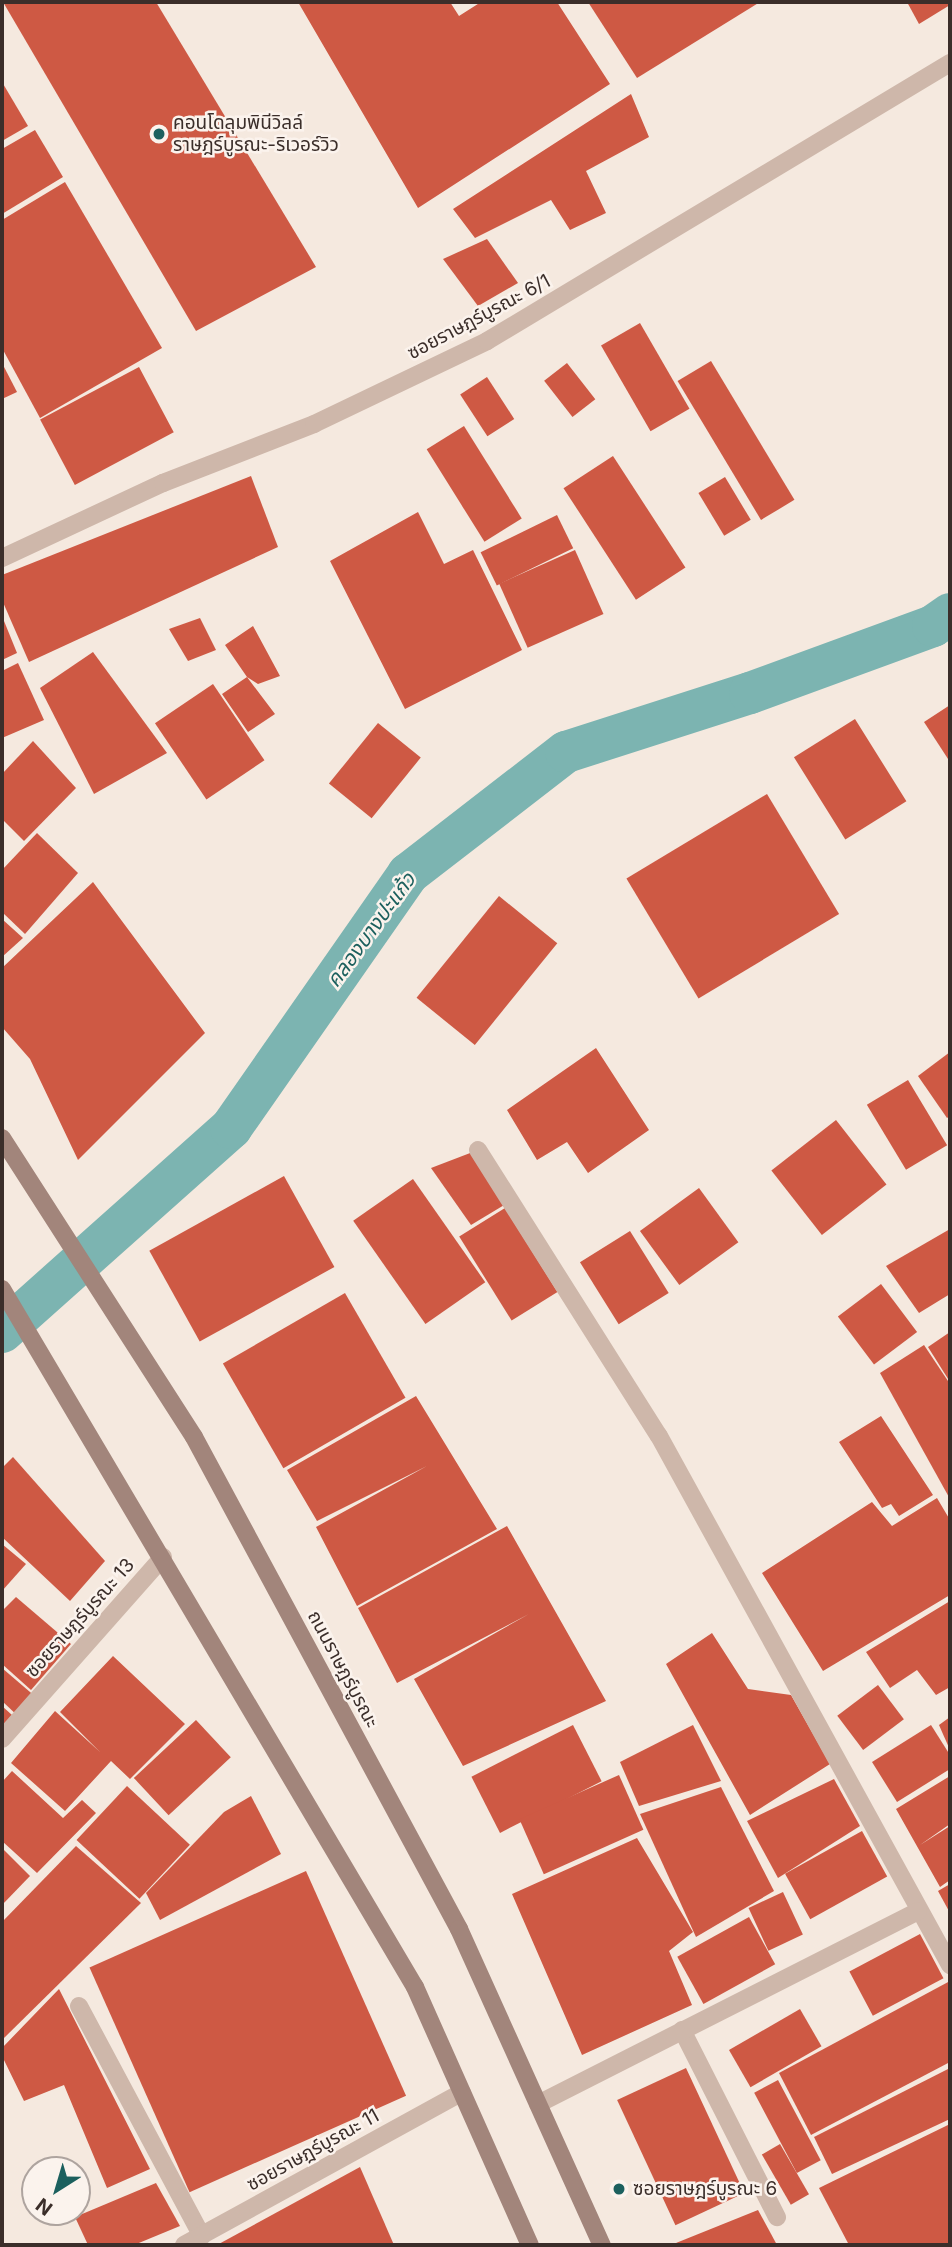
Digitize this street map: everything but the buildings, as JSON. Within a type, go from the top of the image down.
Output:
[{"type":"main road","name":"ถนนราษฎร์บูรณะ","points":[[2,1138],[194,1437],[459,1929],[602,2245]]},
{"type":"main road","points":[[2,1289],[115,1475],[415,1987],[530,2245]]},
{"type":"street","name":"ซอยราษฎร์บูรณะ 6/1","points":[[2,558],[163,483],[302,430],[487,341],[950,63]]},
{"type":"street","points":[[478,1150],[659,1436],[950,1965]]},
{"type":"street","name":"ซอยราษฎร์บูรณะ 13","points":[[2,1739],[163,1558]]},
{"type":"street","points":[[538,2104],[918,1911]]},
{"type":"street","points":[[79,2006],[201,2236]]},
{"type":"street","points":[[682,2030],[777,2217]]},
{"type":"street","name":"ซอยราษฎร์บูรณะ 11","points":[[184,2245],[462,2092]]},
{"type":"waterway","name":"คลองบางปะแก้ว","points":[[2,1332],[231,1128],[408,874],[566,752],[750,693],[933,626],[950,614]]},
{"type":"place","name":"คอนโดลุมพินีวิลล์ ราษฎร์บูรณะ-ริเวอร์วิว","points":[[159,134]]},
{"type":"place","name":"ซอยราษฎร์บูรณะ 6","points":[[619,2189]]}]
